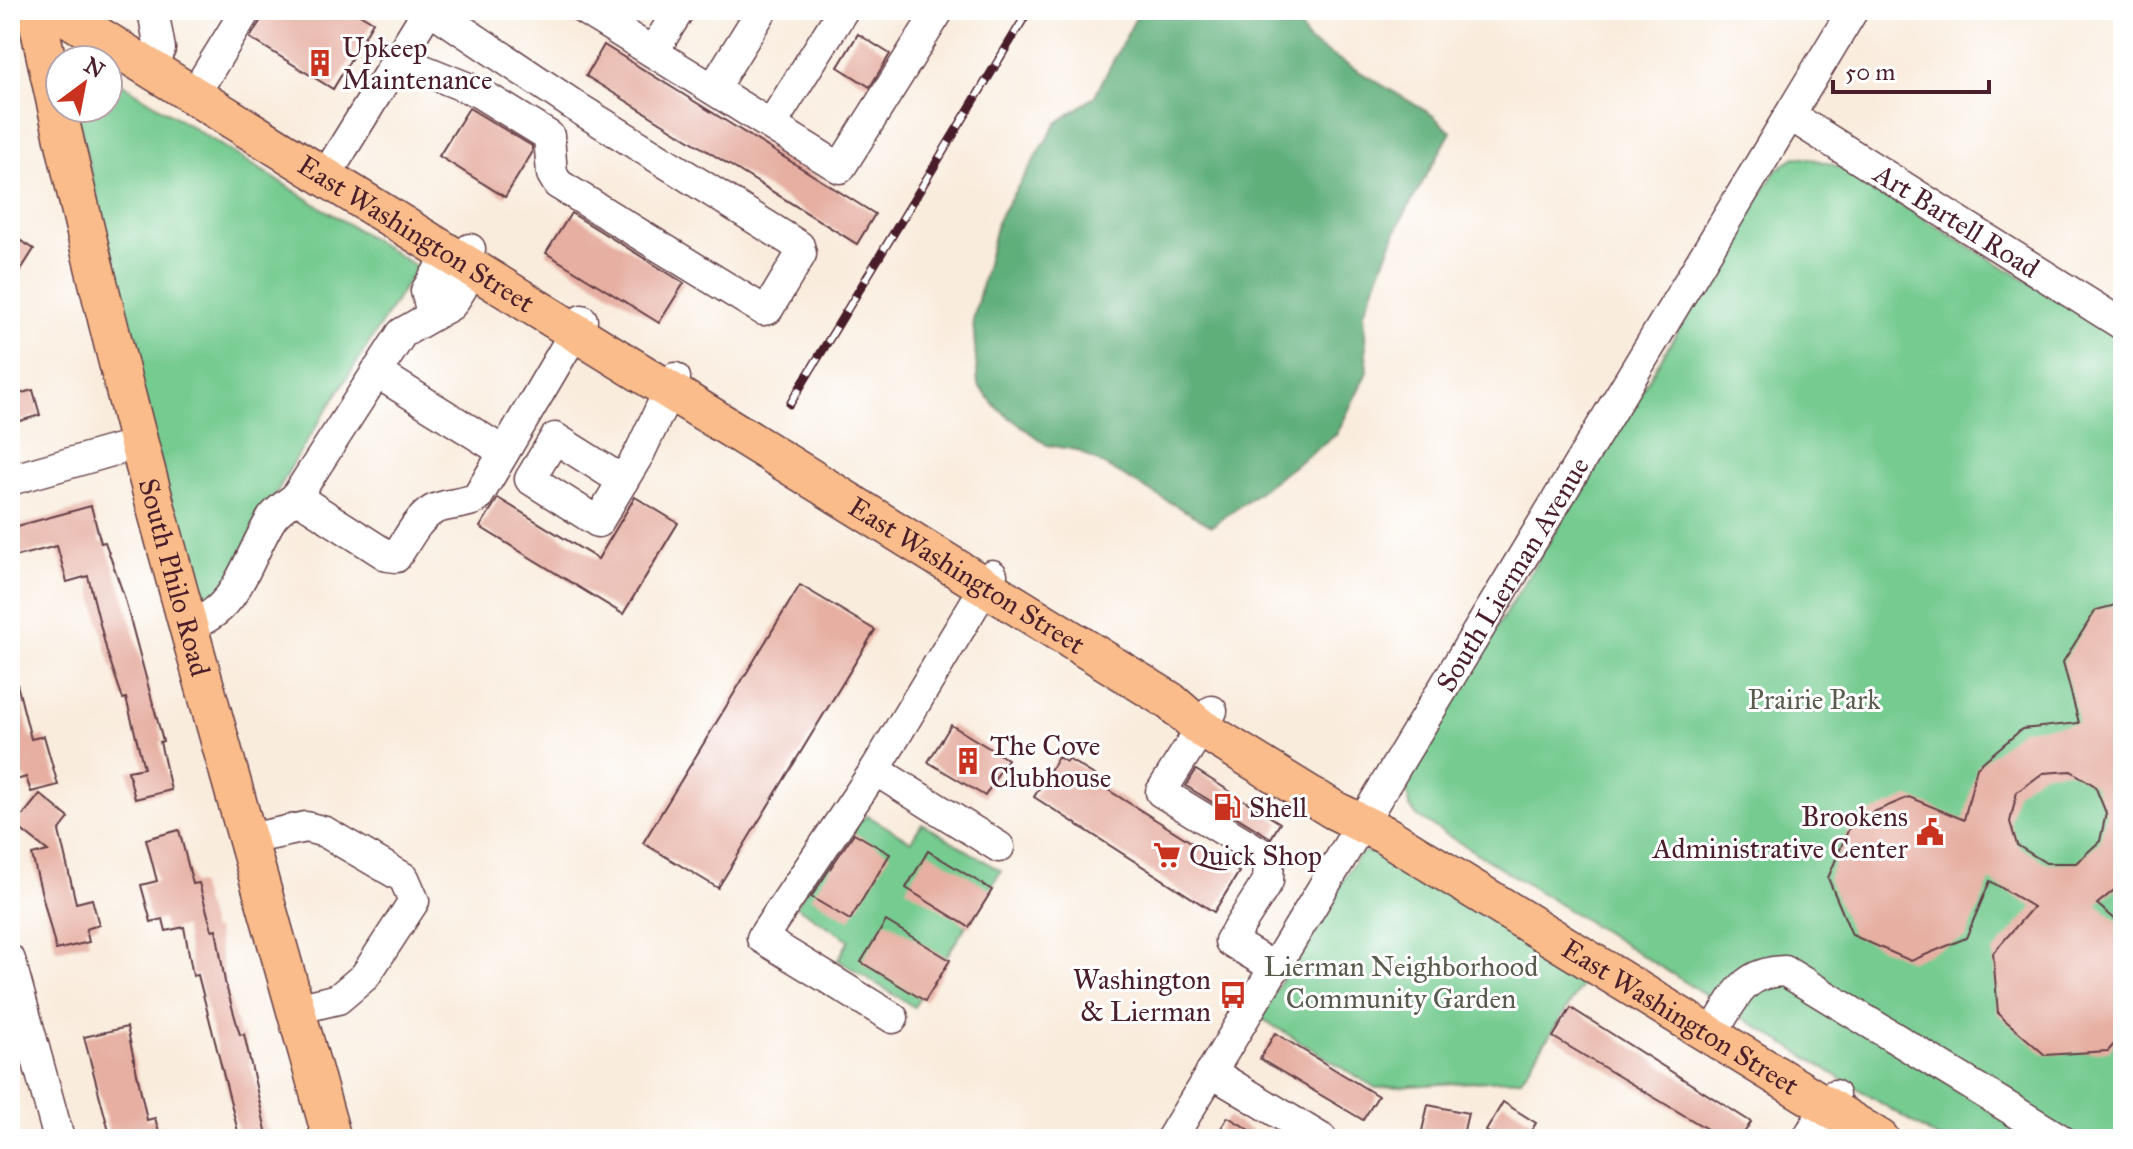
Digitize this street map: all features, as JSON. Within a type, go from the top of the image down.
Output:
[{"type":"main road","name":"South Philo Road","points":[[36,10],[45,44]]},
{"type":"main road","name":"East Washington Street","points":[[56,10],[111,44]]},
{"type":"main road","name":"East Washington Street","points":[[101,10],[155,58],[329,170],[1206,719],[1367,817],[1581,934],[1830,1100],[1880,1139]]},
{"type":"main road","name":"East Washington Street","points":[[124,49],[205,77],[329,170]]},
{"type":"main road","name":"South Philo Road","points":[[65,124],[140,443],[332,1139]]},
{"type":"main road","name":"East Washington Street","points":[[1367,817],[1385,835],[1830,1100],[1905,1139]]},
{"type":"street","points":[[153,10],[155,58]]},
{"type":"street","points":[[329,170],[400,56],[430,10],[575,106],[799,246],[801,254],[768,309],[763,310],[558,184],[552,174],[549,136],[478,92],[421,69],[400,56]]},
{"type":"street","points":[[653,52],[679,10]]},
{"type":"street","points":[[713,89],[762,10]]},
{"type":"street","points":[[771,125],[843,10]]},
{"type":"street","points":[[594,12],[840,168],[939,10]]},
{"type":"street","name":"South Lierman Avenue","points":[[1171,1139],[1853,10]]},
{"type":"street","points":[[205,77],[241,12]]},
{"type":"street","name":"Art Bartell Road","points":[[1791,116],[2123,325]]},
{"type":"street","points":[[189,625],[204,621],[223,606],[236,588],[274,516],[296,497],[407,327],[451,305],[462,288],[466,255]]},
{"type":"street","points":[[296,497],[388,556],[396,557],[421,520],[434,509],[477,498],[578,326]]},
{"type":"street","points":[[376,372],[504,452]]},
{"type":"street","points":[[623,481],[672,384]]},
{"type":"street","points":[[10,480],[140,443]]},
{"type":"street","points":[[893,1018],[762,938],[875,770],[988,581]]},
{"type":"street","points":[[1206,719],[1161,792],[1269,858],[1268,881],[1230,941],[1275,968]]},
{"type":"street","points":[[875,770],[999,847]]},
{"type":"street","points":[[249,839],[306,827],[325,832],[404,878],[414,901],[365,976],[338,999],[296,1009]]},
{"type":"street","points":[[1259,894],[1303,922]]},
{"type":"street","points":[[10,960],[59,1139]]},
{"type":"street","points":[[1718,1024],[1741,985],[1768,972],[1785,971],[2060,1139]]},
{"type":"street","points":[[1211,1072],[1322,1139]]},
{"type":"street","points":[[1807,1139],[1830,1100]]},
{"type":"green space","points":[[1140,10],[1293,10],[1308,41],[1431,114],[1451,132],[1399,224],[1364,312],[1367,372],[1337,434],[1212,526],[1077,450],[1047,445],[998,409],[978,385],[973,320],[998,219],[1057,123],[1094,97]]},
{"type":"green space","points":[[124,85],[417,267],[292,465],[220,593],[206,594],[194,588],[144,408],[80,124],[124,124]]},
{"type":"green space","name":"Prairie Park","points":[[1795,157],[1832,164],[1855,175],[2123,339],[2123,1139],[1939,1139],[1418,817],[1410,807],[1404,780],[1776,170]]},
{"type":"green space","points":[[868,816],[911,841],[922,823],[1001,871],[914,1007],[838,960],[849,940],[796,906],[843,828]]},
{"type":"green space","name":"Lierman Neighborhood Community Garden","points":[[1378,848],[1588,976],[1521,1079],[1376,1088],[1259,1017],[1359,854]]},
{"type":"building","name":"Upkeep Maintenance","points":[[267,10],[353,10],[373,22],[333,89],[250,38]]},
{"type":"building","points":[[858,34],[890,54],[870,87],[838,67]]},
{"type":"building","points":[[604,45],[875,214],[857,244],[586,76]]},
{"type":"building","points":[[469,108],[532,146],[532,153],[505,197],[439,156]]},
{"type":"building","points":[[571,213],[684,283],[659,323],[546,253]]},
{"type":"building","points":[[10,234],[34,249],[10,287]]},
{"type":"building","points":[[33,390],[40,415],[10,424],[10,396]]},
{"type":"building","points":[[635,497],[678,523],[623,614],[480,527],[498,498],[598,559]]},
{"type":"building","points":[[91,506],[101,543],[105,542],[124,596],[163,741],[160,742],[171,790],[135,799],[128,771],[144,768],[126,698],[123,699],[107,652],[88,576],[67,582],[57,546],[10,558],[10,528]]},
{"type":"building","points":[[800,585],[875,630],[718,888],[643,843]]},
{"type":"building","name":"Brookens Administrative Center","points":[[2123,603],[2123,883],[2097,904],[2123,926],[2123,1034],[2108,1051],[2045,1055],[1998,1014],[1993,953],[2033,907],[1990,881],[1966,938],[1911,961],[1852,935],[1828,878],[1852,821],[1909,797],[1964,820],[1977,767],[2022,729],[2079,723],[2063,662],[2096,610]],"holes":[[[2071,771],[2095,786],[2106,813],[2100,841],[2076,863],[2046,863],[2017,845],[2010,822],[2017,792],[2043,773]]]},
{"type":"building","points":[[10,680],[16,680],[31,739],[44,736],[58,785],[31,792],[26,777],[10,782]]},
{"type":"building","name":"The Cove Clubhouse","points":[[951,725],[1007,759],[985,796],[928,762]]},
{"type":"building","name":"Quick Shop","points":[[1058,757],[1066,762],[1068,759],[1101,779],[1099,782],[1105,788],[1239,872],[1214,912],[1034,797]]},
{"type":"building","points":[[1196,770],[1280,823],[1271,838],[1186,786]]},
{"type":"building","points":[[40,794],[69,818],[59,831],[76,903],[92,899],[99,925],[86,929],[89,942],[56,950],[32,855],[48,851],[15,825]]},
{"type":"building","points":[[179,830],[193,884],[199,883],[212,930],[216,929],[225,982],[240,1035],[244,1034],[268,1139],[240,1139],[198,975],[193,976],[184,927],[166,931],[163,919],[151,922],[141,885],[157,881],[146,839]]},
{"type":"building","points":[[854,833],[890,854],[850,920],[811,897]]},
{"type":"building","points":[[928,851],[992,890],[969,927],[906,888]]},
{"type":"building","points":[[886,921],[950,960],[925,1001],[861,962]]},
{"type":"building","points":[[1571,1008],[1751,1122],[1740,1139],[1708,1139],[1712,1132],[1553,1037]]},
{"type":"building","points":[[127,1027],[147,1120],[155,1118],[161,1139],[111,1139],[84,1037]]},
{"type":"building","points":[[1275,1033],[1378,1096],[1363,1120],[1260,1059]]},
{"type":"building","points":[[1503,1102],[1536,1123],[1526,1139],[1498,1139],[1486,1131]]},
{"type":"building","points":[[1428,1105],[1468,1113],[1462,1139],[1421,1135]]},
{"type":"building","points":[[1228,1117],[1265,1139],[1214,1139]]},
{"type":"railway","points":[[790,404],[1029,10]]},
{"type":"place","name":"Upkeep Maintenance","points":[[320,63]]},
{"type":"place","name":"The Cove Clubhouse","points":[[968,761]]},
{"type":"place","name":"Shell","points":[[1227,807]]},
{"type":"place","name":"Brookens Administrative Center","points":[[1930,832]]},
{"type":"place","name":"Quick Shop","points":[[1167,855]]},
{"type":"place","name":"Washington & Lierman","points":[[1233,995]]}]
